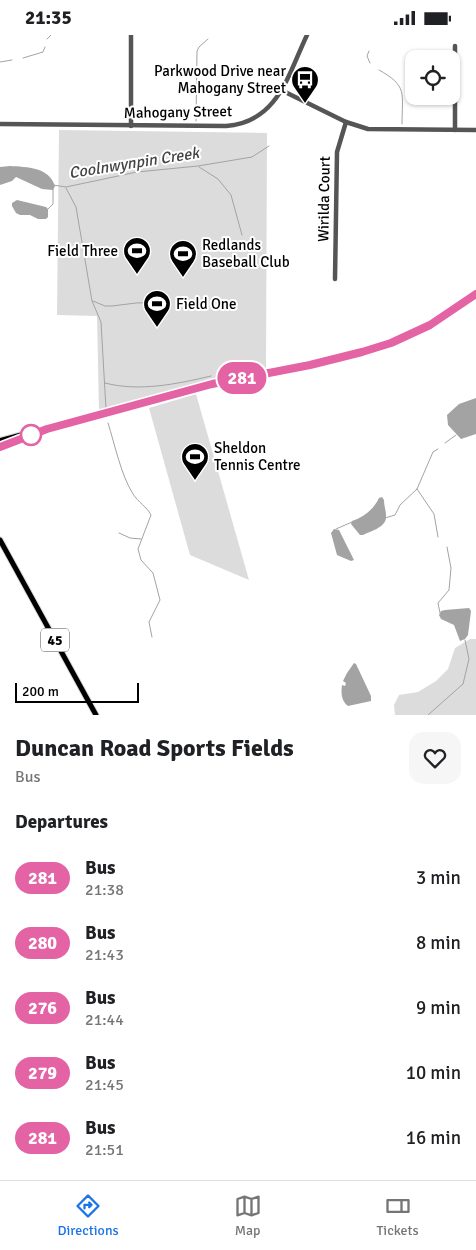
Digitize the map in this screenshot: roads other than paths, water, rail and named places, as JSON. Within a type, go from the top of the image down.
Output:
[{"type":"highway","points":[[0,441],[212,384],[310,365],[391,343],[445,316],[476,293]]},
{"type":"highway","points":[[0,447],[47,429]]},
{"type":"main road","name":"45","points":[[0,540],[96,715]]},
{"type":"main road","name":"45","points":[[1,547],[13,565]]},
{"type":"street","points":[[131,35],[131,126]]},
{"type":"street","name":"Mahogany Street","points":[[0,124],[234,125],[262,114],[276,99],[307,35]]},
{"type":"street","points":[[455,46],[455,129]]},
{"type":"street","points":[[281,90],[346,121],[376,130],[476,130]]},
{"type":"street","name":"Wirilda Court","points":[[335,279],[337,152],[346,121]]},
{"type":"waterway","points":[[47,39],[51,35]]},
{"type":"waterway","points":[[196,121],[197,51],[208,39]]},
{"type":"waterway","points":[[23,58],[43,52],[45,47]]},
{"type":"waterway","points":[[369,51],[367,56],[370,63]]},
{"type":"waterway","points":[[0,62],[12,60]]},
{"type":"waterway","points":[[379,70],[399,86],[402,98],[402,124]]},
{"type":"waterway","name":"Coolnwynpin Creek","points":[[53,185],[66,187],[137,172],[198,166],[252,157],[269,146]]},
{"type":"waterway","points":[[199,167],[218,179],[231,195],[242,235]]},
{"type":"waterway","points":[[66,188],[76,207],[92,301],[101,322],[106,409]]},
{"type":"waterway","points":[[48,209],[53,204],[53,189]]},
{"type":"waterway","points":[[93,301],[105,306],[167,302]]},
{"type":"waterway","points":[[217,375],[248,368]]},
{"type":"waterway","points":[[105,383],[118,386],[145,387],[211,376]]},
{"type":"waterway","points":[[108,423],[129,486],[135,497],[151,515],[138,549],[141,560],[153,573],[160,600],[149,622],[152,637]]},
{"type":"waterway","points":[[445,443],[456,435]]},
{"type":"waterway","points":[[385,518],[395,515],[400,505],[417,489],[433,452],[438,449]]},
{"type":"waterway","points":[[417,489],[434,514],[438,537]]},
{"type":"waterway","points":[[336,529],[352,522]]},
{"type":"waterway","points":[[119,533],[130,538],[141,539]]},
{"type":"waterway","points":[[440,613],[438,603],[449,590],[451,568],[447,547]]},
{"type":"waterway","points":[[428,715],[463,684],[469,659],[465,640]]},
{"type":"place","name":"Parkwood Drive near Mahogany Street","points":[[305,104]]},
{"type":"place","name":"Field Three","points":[[137,275]]},
{"type":"place","name":"Redlands Baseball Club","points":[[183,278]]},
{"type":"place","name":"Field One","points":[[157,328]]},
{"type":"place","name":"Sheldon Tennis Centre","points":[[195,481]]}]
